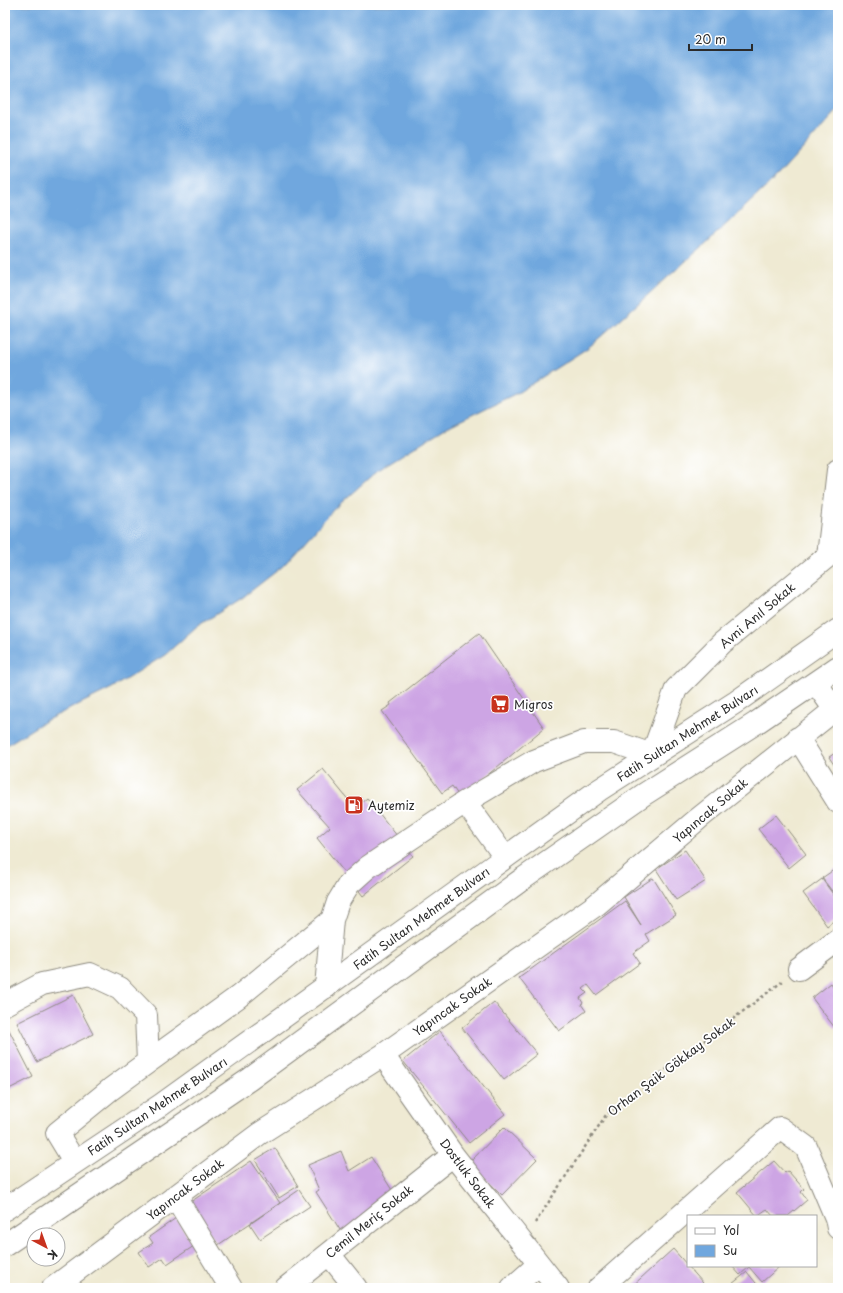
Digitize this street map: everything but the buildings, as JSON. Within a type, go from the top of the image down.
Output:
[{"type":"street","name":"Avni Anıl Sokak","points":[[652,755],[676,689],[722,643],[828,556],[838,470]]},
{"type":"street","name":"Fatih Sultan Mehmet Bulvarı","points":[[5,1209],[74,1161],[161,1105],[505,857],[652,755],[736,702],[838,630]]},
{"type":"street","points":[[5,1245],[250,1079],[524,878],[624,808],[816,683],[838,667]]},
{"type":"street","points":[[816,683],[836,708]]},
{"type":"street","name":"Yapıncak Sokak","points":[[53,1288],[259,1134],[383,1055],[596,905],[836,708]]},
{"type":"street","points":[[798,738],[838,802]]},
{"type":"street","points":[[326,987],[332,920],[338,902],[350,884],[368,867],[465,802],[534,761],[584,742],[614,742],[652,755]]},
{"type":"street","points":[[465,802],[505,857]]},
{"type":"street","points":[[74,1161],[57,1133],[111,1089],[238,997],[332,920]]},
{"type":"street","points":[[799,969],[838,940]]},
{"type":"street","points":[[5,1004],[42,984],[90,974],[120,988],[146,1015],[148,1062]]},
{"type":"street","name":"Dostluk Sokak","points":[[383,1055],[453,1155],[558,1288]]},
{"type":"street","points":[[599,1288],[780,1128],[806,1147],[836,1218],[838,1228]]},
{"type":"street","name":"Cemil Meriç Sokak","points":[[286,1288],[453,1155]]},
{"type":"street","points":[[175,1196],[231,1288]]},
{"type":"street","points":[[329,1254],[356,1288]]},
{"type":"street","points":[[512,1288],[539,1264]]},
{"type":"path","name":"Orhan Şaik Gökkay Sokak","points":[[522,1243],[606,1115],[799,969]]},
{"type":"water","points":[[5,5],[838,5],[838,110],[778,176],[703,246],[589,347],[519,392],[447,427],[379,469],[333,510],[283,566],[242,598],[196,627],[165,655],[112,688],[45,721],[5,746]]},
{"type":"place","name":"Migros","points":[[500,704]]},
{"type":"place","name":"Aytemiz","points":[[354,805]]}]
